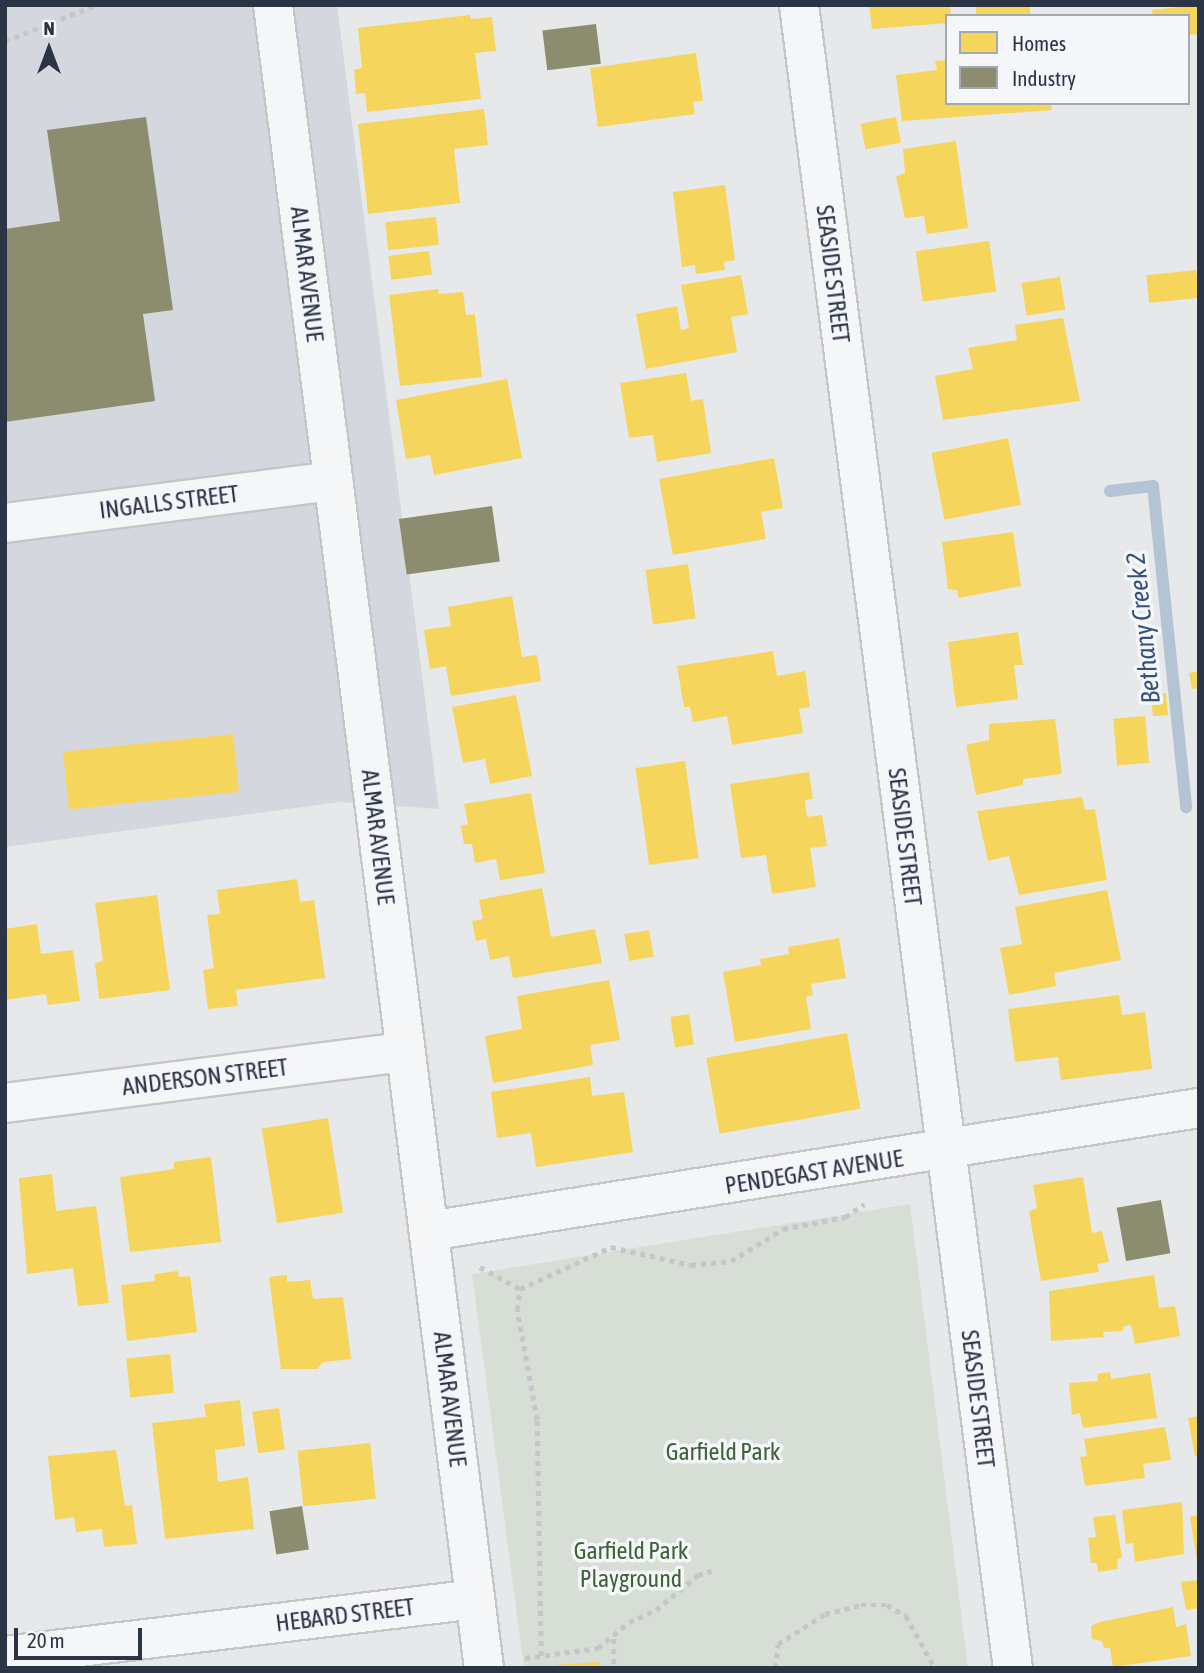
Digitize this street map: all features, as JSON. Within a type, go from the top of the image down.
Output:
[{"type":"street","name":"ALMAR AVENUE","points":[[273,5],[484,1668]]},
{"type":"street","name":"SEASIDE STREET","points":[[799,5],[1013,1668]]},
{"type":"street","name":"INGALLS STREET","points":[[5,523],[332,481]]},
{"type":"street","name":"ANDERSON STREET","points":[[5,1103],[405,1052]]},
{"type":"street","name":"PENDEGAST AVENUE","points":[[429,1231],[947,1152],[1199,1108]]},
{"type":"street","name":"HEBARD STREET","points":[[5,1656],[475,1599]]},
{"type":"path","points":[[5,41],[96,5]]},
{"type":"path","points":[[520,1289],[611,1247],[691,1265],[731,1261],[783,1229],[845,1217],[867,1202]]},
{"type":"path","points":[[480,1267],[520,1289]]},
{"type":"path","points":[[520,1289],[517,1310],[537,1420],[541,1656]]},
{"type":"path","points":[[525,1658],[598,1648],[614,1639],[629,1622],[656,1609],[698,1575],[711,1570]]},
{"type":"path","points":[[775,1668],[778,1644],[825,1615],[861,1605],[887,1605],[906,1616],[934,1668]]},
{"type":"path","points":[[614,1639],[614,1668]]},
{"type":"shaded area","points":[[5,5],[337,5],[439,809],[340,802],[5,847]]},
{"type":"green space","name":"Garfield Park","points":[[910,1204],[968,1668],[524,1668],[472,1274]]},
{"type":"building: Homes","points":[[869,5],[950,5],[951,14],[945,14],[945,23],[872,29]]},
{"type":"building: Homes","points":[[976,5],[1030,5],[1030,14],[976,14]]},
{"type":"building: Homes","points":[[1198,5],[1199,34],[1190,35],[1190,14],[1153,14],[1152,10]]},
{"type":"building: Homes","points":[[470,15],[471,19],[492,17],[496,51],[475,53],[481,99],[367,112],[365,93],[356,94],[354,70],[362,68],[358,28]]},
{"type":"building: Homes","points":[[696,53],[703,101],[693,102],[695,114],[598,127],[590,68]]},
{"type":"building: Homes","points":[[945,60],[945,105],[1051,105],[1052,110],[902,121],[896,75],[937,70],[935,61]]},
{"type":"building: Homes","points":[[484,109],[488,145],[454,149],[460,203],[368,214],[358,124]]},
{"type":"building: Homes","points":[[896,117],[901,143],[866,149],[861,124]]},
{"type":"building: Homes","points":[[956,141],[968,228],[927,234],[924,216],[905,218],[896,177],[905,173],[903,149]]},
{"type":"building: Homes","points":[[725,185],[735,260],[724,262],[725,270],[696,274],[695,265],[682,267],[673,192]]},
{"type":"building: Homes","points":[[436,217],[439,245],[388,250],[385,222]]},
{"type":"building: Homes","points":[[989,241],[996,292],[923,302],[916,251]]},
{"type":"building: Homes","points":[[429,251],[432,275],[391,280],[388,256]]},
{"type":"building: Homes","points":[[1196,270],[1199,298],[1149,303],[1146,275]]},
{"type":"building: Homes","points":[[741,275],[748,314],[731,317],[737,352],[646,369],[636,314],[677,306],[681,330],[689,328],[681,285]]},
{"type":"building: Homes","points":[[1060,277],[1065,310],[1027,316],[1021,283]]},
{"type":"building: Homes","points":[[438,289],[439,294],[463,292],[466,315],[475,314],[482,377],[400,386],[389,295]]},
{"type":"building: Homes","points":[[1063,318],[1080,401],[943,420],[935,376],[973,369],[968,348],[1017,340],[1015,325]]},
{"type":"building: Homes","points":[[686,373],[691,401],[703,399],[711,453],[657,462],[653,435],[629,438],[620,383]]},
{"type":"building: Homes","points":[[507,379],[522,458],[434,475],[430,455],[406,459],[396,400]]},
{"type":"building: Homes","points":[[1008,438],[1021,505],[944,520],[931,453]]},
{"type":"building: Homes","points":[[774,458],[783,508],[761,512],[766,539],[673,555],[659,479]]},
{"type":"building: Homes","points":[[1013,532],[1021,586],[959,598],[957,590],[948,589],[942,542]]},
{"type":"building: Homes","points":[[688,564],[696,618],[653,624],[645,570]]},
{"type":"building: Homes","points":[[512,596],[522,657],[537,655],[541,681],[451,696],[446,666],[430,669],[424,630],[451,626],[448,607]]},
{"type":"building: Homes","points":[[1018,632],[1023,665],[1014,665],[1018,699],[956,707],[948,642]]},
{"type":"building: Homes","points":[[773,651],[777,676],[805,671],[810,707],[799,709],[803,733],[732,745],[727,716],[693,722],[690,707],[684,707],[677,666]]},
{"type":"building: Homes","points":[[1199,671],[1199,688],[1192,689],[1189,673]]},
{"type":"building: Homes","points":[[1166,693],[1168,715],[1153,716],[1151,694]]},
{"type":"building: Homes","points":[[516,695],[532,776],[490,784],[485,759],[463,763],[452,707]]},
{"type":"building: Homes","points":[[1145,716],[1149,763],[1117,766],[1113,719]]},
{"type":"building: Homes","points":[[1055,719],[1062,774],[1023,779],[1023,785],[976,795],[966,745],[989,740],[989,724]]},
{"type":"building: Homes","points":[[233,734],[239,792],[69,810],[63,752]]},
{"type":"building: Homes","points":[[685,761],[699,858],[649,865],[635,768]]},
{"type":"building: Homes","points":[[809,772],[813,799],[805,800],[807,817],[822,815],[827,846],[810,848],[816,887],[772,894],[766,855],[741,858],[730,784]]},
{"type":"building: Homes","points":[[531,793],[545,873],[500,880],[496,859],[475,863],[472,844],[464,844],[461,826],[468,824],[464,804]]},
{"type":"building: Homes","points":[[1082,797],[1085,810],[1095,809],[1107,880],[1019,895],[1009,856],[988,861],[977,811]]},
{"type":"building: Homes","points":[[297,879],[300,902],[314,900],[325,978],[236,990],[238,1006],[208,1009],[203,970],[214,968],[207,915],[220,914],[217,890]]},
{"type":"building: Homes","points":[[542,888],[551,937],[595,929],[602,963],[513,978],[509,956],[490,960],[486,939],[476,941],[472,921],[483,919],[479,900]]},
{"type":"building: Homes","points":[[1107,890],[1121,960],[1054,973],[1056,986],[1009,995],[1000,948],[1022,944],[1015,907]]},
{"type":"building: Homes","points":[[157,895],[170,990],[99,999],[95,963],[103,961],[95,903]]},
{"type":"building: Homes","points":[[37,924],[41,954],[73,950],[80,1001],[48,1005],[46,994],[5,1000],[5,929]]},
{"type":"building: Homes","points":[[649,930],[654,957],[629,961],[624,934]]},
{"type":"building: Homes","points":[[839,938],[846,978],[811,984],[813,995],[806,997],[811,1029],[735,1042],[723,972],[761,965],[760,959],[789,954],[788,947]]},
{"type":"building: Homes","points":[[609,980],[620,1040],[590,1045],[593,1065],[493,1083],[485,1036],[522,1029],[517,996]]},
{"type":"building: Homes","points":[[1119,995],[1122,1015],[1145,1012],[1152,1069],[1061,1080],[1058,1057],[1015,1062],[1008,1009]]},
{"type":"building: Homes","points":[[689,1014],[694,1045],[675,1048],[670,1017]]},
{"type":"building: Homes","points":[[847,1033],[860,1109],[720,1134],[706,1058]]},
{"type":"building: Homes","points":[[590,1077],[592,1096],[624,1092],[633,1152],[536,1167],[531,1133],[497,1138],[491,1092]]},
{"type":"building: Homes","points":[[328,1118],[343,1213],[277,1223],[262,1128]]},
{"type":"building: Homes","points":[[211,1157],[221,1242],[130,1252],[120,1177],[174,1169],[174,1162]]},
{"type":"building: Homes","points":[[52,1174],[56,1211],[96,1206],[109,1303],[78,1306],[73,1268],[27,1274],[19,1178]]},
{"type":"building: Homes","points":[[1083,1177],[1092,1233],[1102,1231],[1109,1262],[1097,1264],[1099,1272],[1041,1281],[1029,1211],[1037,1208],[1033,1185]]},
{"type":"building: Homes","points":[[178,1271],[179,1277],[190,1276],[197,1332],[127,1341],[121,1285],[155,1281],[154,1274]]},
{"type":"building: Homes","points":[[287,1275],[287,1282],[310,1280],[313,1299],[343,1297],[351,1359],[323,1362],[317,1369],[281,1369],[269,1277]]},
{"type":"building: Homes","points":[[1154,1275],[1159,1308],[1175,1306],[1180,1336],[1135,1344],[1131,1325],[1124,1326],[1123,1331],[1103,1332],[1104,1337],[1051,1341],[1049,1291]]},
{"type":"building: Homes","points":[[170,1354],[174,1393],[130,1397],[126,1359]]},
{"type":"building: Homes","points":[[1110,1372],[1111,1379],[1150,1373],[1157,1418],[1083,1428],[1080,1413],[1072,1415],[1069,1383],[1098,1381],[1097,1374]]},
{"type":"building: Homes","points":[[240,1400],[245,1446],[215,1450],[218,1482],[248,1477],[254,1529],[165,1539],[152,1423],[206,1417],[204,1404]]},
{"type":"building: Homes","points":[[279,1408],[285,1450],[258,1453],[252,1412]]},
{"type":"building: Homes","points":[[1199,1416],[1199,1455],[1195,1456],[1188,1418]]},
{"type":"building: Homes","points":[[1165,1427],[1171,1460],[1143,1464],[1145,1478],[1085,1486],[1080,1457],[1087,1456],[1084,1439]]},
{"type":"building: Homes","points":[[370,1443],[376,1499],[303,1506],[297,1451]]},
{"type":"building: Homes","points":[[116,1450],[125,1506],[132,1505],[137,1544],[104,1547],[102,1529],[76,1532],[74,1517],[55,1520],[48,1456]]},
{"type":"building: Homes","points":[[1182,1502],[1184,1554],[1135,1562],[1133,1543],[1126,1544],[1122,1510]]},
{"type":"building: Homes","points":[[1115,1515],[1122,1558],[1117,1559],[1118,1569],[1098,1572],[1097,1563],[1091,1563],[1088,1538],[1096,1537],[1093,1517]]},
{"type":"building: Homes","points":[[1199,1515],[1199,1559],[1197,1560],[1190,1517]]},
{"type":"building: Homes","points":[[1199,1580],[1199,1608],[1186,1610],[1181,1582]]},
{"type":"building: Homes","points":[[1173,1607],[1176,1627],[1186,1624],[1191,1656],[1113,1667],[1110,1648],[1104,1648],[1102,1641],[1092,1639],[1091,1626],[1100,1622]]},
{"type":"building: Homes","points":[[599,1662],[599,1668],[555,1668],[554,1665]]},
{"type":"building: Industry","points":[[596,24],[601,64],[547,70],[542,31]]},
{"type":"building: Industry","points":[[146,117],[173,310],[143,314],[155,401],[5,422],[5,229],[60,221],[47,130]]},
{"type":"building: Industry","points":[[492,506],[500,561],[407,575],[399,519]]},
{"type":"building: Industry","points":[[1161,1200],[1170,1253],[1126,1261],[1117,1208]]},
{"type":"building: Industry","points":[[302,1506],[309,1549],[276,1555],[269,1511]]},
{"type":"waterway","name":"Bethany Creek 2","points":[[1110,491],[1153,486],[1186,807]]},
{"type":"park label","name":"Garfield Park Playground","points":[[631,1565]]}]
